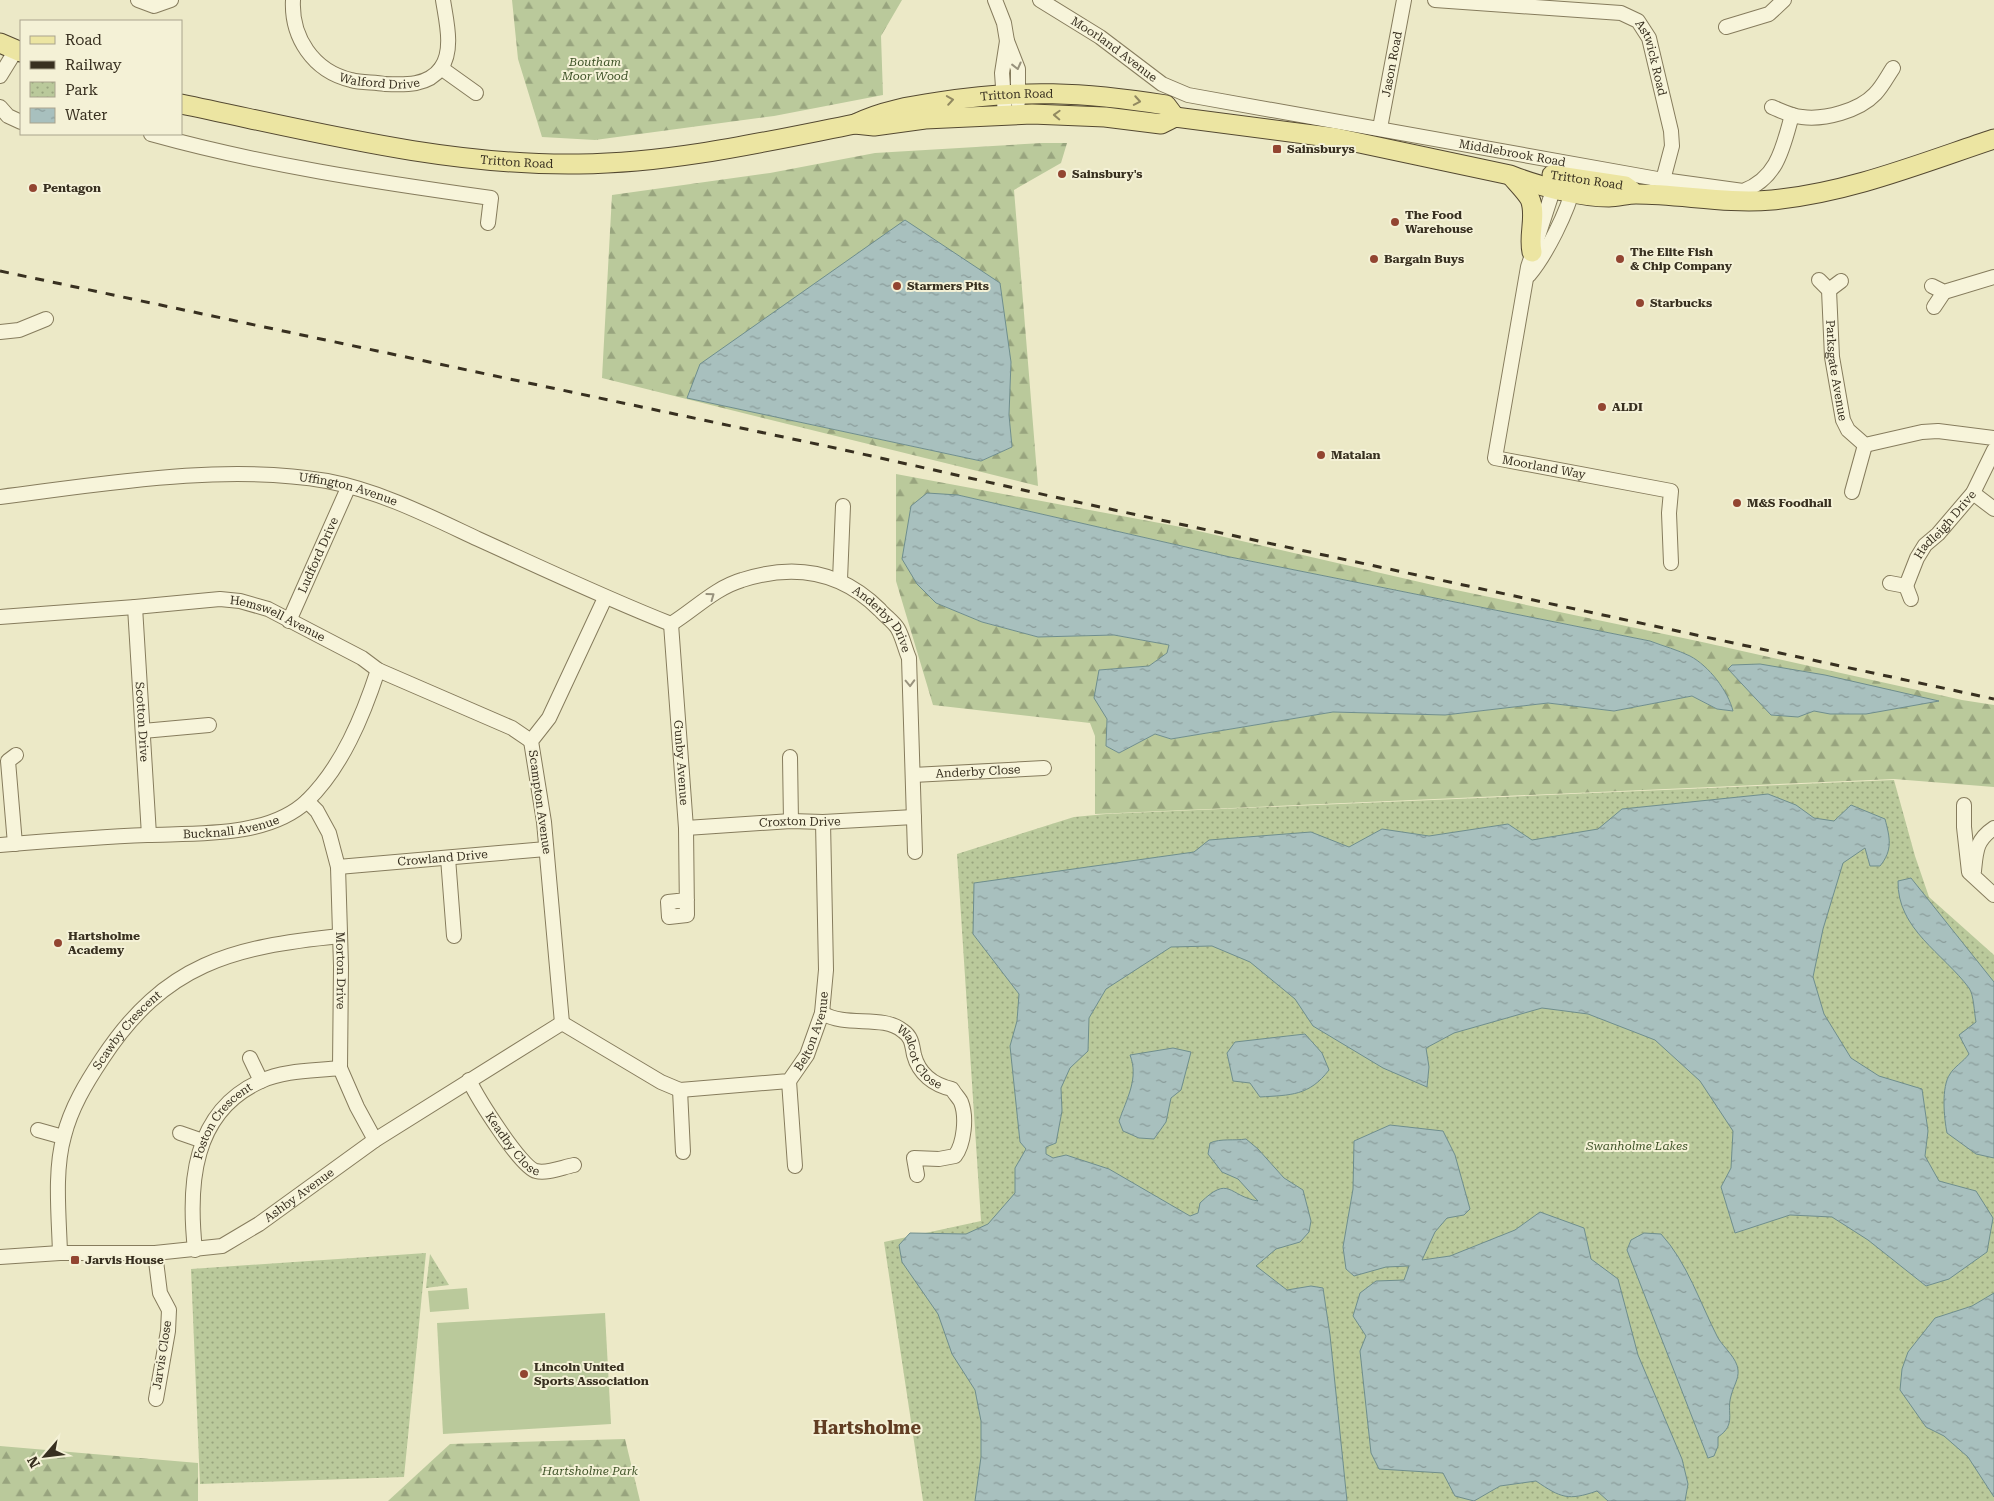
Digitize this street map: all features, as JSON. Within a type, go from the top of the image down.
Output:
[{"type":"main road","name":"Tritton Road","points":[[855,124],[872,115],[902,109],[1011,93],[1060,92],[1126,99],[1166,105],[1175,117]]},
{"type":"main road","points":[[1060,92],[1077,104],[1106,107],[1122,123]]},
{"type":"main road","name":"Tritton Road","points":[[182,104],[328,136],[397,148],[527,164],[580,164],[682,157],[855,124],[874,126],[925,119],[1010,115],[1161,124],[1175,117],[1336,138],[1510,175],[1532,184],[1565,184],[1609,197],[1635,194],[1737,201],[1800,197],[1851,185],[1994,139]]},
{"type":"main road","points":[[1510,175],[1530,198],[1532,206],[1530,234],[1532,252]]},
{"type":"street","points":[[138,0],[154,6],[171,0]]},
{"type":"street","name":"Walford Drive","points":[[293,0],[296,29],[302,45],[313,59],[330,72],[351,80],[407,86],[419,84],[441,68]]},
{"type":"street","points":[[443,0],[448,44],[446,59],[441,68],[476,93]]},
{"type":"street","points":[[996,0],[1007,41],[1003,56],[1011,93],[1010,115]]},
{"type":"street","name":"Moorland Avenue","points":[[1040,0],[1100,37],[1162,84],[1188,95]]},
{"type":"street","name":"Jason Road","points":[[1380,128],[1404,0]]},
{"type":"street","name":"Astwick Road","points":[[1435,0],[1496,1],[1621,14],[1638,20],[1649,38],[1671,130],[1672,146],[1663,180]]},
{"type":"street","points":[[1726,27],[1769,14],[1784,0]]},
{"type":"street","points":[[0,76],[12,49]]},
{"type":"street","points":[[1772,107],[1792,115],[1824,117],[1867,101],[1875,94],[1893,68]]},
{"type":"street","name":"Middlebrook Road","points":[[1188,95],[1663,180],[1743,191],[1771,173],[1778,161],[1792,115]]},
{"type":"street","points":[[1,111],[15,121],[20,122]]},
{"type":"street","points":[[155,135],[203,148],[295,166],[495,197],[488,223]]},
{"type":"street","name":"Moorland Way","points":[[1565,184],[1532,252],[1495,458],[1671,491],[1669,513],[1671,563]]},
{"type":"street","name":"Moorland Way","points":[[1527,277],[1540,260],[1565,184]]},
{"type":"street","points":[[1934,307],[1938,289],[1994,277]]},
{"type":"street","name":"Parksgate Avenue","points":[[1842,281],[1824,285],[1832,357],[1843,420],[1848,430],[1866,445]]},
{"type":"street","points":[[0,332],[19,330],[46,319]]},
{"type":"street","points":[[1852,492],[1866,445],[1930,432],[1994,438]]},
{"type":"street","name":"Hadleigh Drive","points":[[1890,583],[1908,592],[1917,558],[1925,545],[1938,534],[1973,493],[1994,450]]},
{"type":"street","name":"Uffington Avenue","points":[[0,497],[109,484],[226,476],[278,474],[329,482],[402,504],[606,598],[671,624]]},
{"type":"street","name":"Ludford Drive","points":[[289,621],[348,488]]},
{"type":"street","points":[[1973,493],[1994,509]]},
{"type":"street","points":[[840,580],[843,506]]},
{"type":"street","name":"Anderby Drive","points":[[671,624],[717,591],[742,580],[778,573],[813,572],[840,580],[867,598],[898,629],[909,658],[915,852]]},
{"type":"street","name":"Scampton Avenue","points":[[562,1023],[546,849],[531,741],[549,718],[606,598]]},
{"type":"street","name":"Hemswell Avenue","points":[[0,617],[220,599],[240,601],[268,609],[362,658],[378,670],[512,728],[531,741]]},
{"type":"street","name":"Scotton Drive","points":[[135,607],[149,835]]},
{"type":"street","name":"Gunby Avenue","points":[[671,624],[686,828],[687,900]]},
{"type":"street","name":"Bucknall Avenue","points":[[0,845],[149,835],[177,836],[220,833],[269,823],[292,812],[306,801],[340,760],[369,697],[378,670]]},
{"type":"street","points":[[143,731],[209,725]]},
{"type":"street","points":[[790,757],[792,821]]},
{"type":"street","points":[[8,758],[16,844]]},
{"type":"street","name":"Anderby Close","points":[[913,775],[1044,768]]},
{"type":"street","name":"Morton Drive","points":[[306,801],[317,811],[329,833],[338,867],[340,1068],[357,1108],[375,1140]]},
{"type":"street","points":[[1964,805],[1969,872],[1994,895]]},
{"type":"street","name":"Croxton Drive","points":[[686,828],[792,821],[823,822],[914,817]]},
{"type":"street","name":"Belton Avenue","points":[[562,1023],[661,1082],[680,1090],[789,1081],[806,1055],[822,1013],[826,970],[823,822]]},
{"type":"street","points":[[1974,876],[1976,848],[1980,840],[1994,828]]},
{"type":"street","name":"Crowland Drive","points":[[338,867],[546,849]]},
{"type":"street","points":[[448,858],[454,936]]},
{"type":"street","name":"Scawby Crescent","points":[[60,1253],[59,1203],[63,1137],[79,1095],[128,1023],[182,975],[228,955],[253,948],[294,941],[340,936]]},
{"type":"street","name":"Walcot Close","points":[[822,1013],[833,1020],[864,1023],[879,1022],[902,1030],[913,1046],[914,1056],[924,1074],[938,1086],[952,1089],[961,1102],[963,1115],[961,1148],[955,1156],[939,1159],[914,1158],[918,1174]]},
{"type":"street","name":"Ashby Avenue","points":[[0,1257],[60,1253],[155,1253],[222,1246],[260,1224],[375,1140],[562,1023]]},
{"type":"street","points":[[250,1058],[261,1081]]},
{"type":"street","name":"Foston Crescent","points":[[195,1250],[191,1199],[196,1158],[214,1122],[227,1106],[261,1081],[303,1071],[340,1068]]},
{"type":"street","name":"Keadby Close","points":[[470,1080],[501,1132],[528,1168],[537,1172],[574,1165]]},
{"type":"street","points":[[789,1081],[795,1166]]},
{"type":"street","points":[[680,1090],[683,1152]]},
{"type":"street","points":[[38,1130],[63,1137]]},
{"type":"street","points":[[180,1133],[203,1141]]},
{"type":"street","name":"Jarvis Close","points":[[155,1253],[160,1293],[169,1310],[168,1331],[156,1399]]},
{"type":"green space","name":"Boutham Moor Wood","points":[[512,0],[902,0],[881,36],[883,95],[774,116],[595,140],[542,137],[518,59]]},
{"type":"green space","points":[[1067,143],[1061,163],[1014,190],[1038,486],[602,378],[612,195],[770,173],[875,153]],"holes":[[[1011,362],[1009,415],[1012,447],[981,461],[688,398]]]},
{"type":"green space","points":[[896,474],[1181,527],[1437,586],[1702,642],[1962,700],[1994,705],[1994,787],[1894,779],[1095,814],[1095,736],[1090,723],[933,705],[896,581]],"holes":[[[958,495],[1230,557],[1650,641],[1697,660],[1722,687],[1733,711],[1717,709],[1692,696],[1614,711],[1548,703],[1445,715],[1333,712],[1171,739],[1155,734],[1119,753],[1106,746],[1107,719],[1099,670],[1149,666],[1167,653],[1169,645],[1114,635],[1038,637],[982,622],[936,603]]]},
{"type":"green space","name":"Swanholme Lakes","points":[[1894,780],[1915,856],[1929,897],[1994,955],[1994,1501],[923,1501],[884,1242],[981,1221],[957,854],[1074,817],[1106,814]]},
{"type":"green space","points":[[426,1253],[404,1477],[200,1484],[191,1269]]},
{"type":"green space","points":[[430,1254],[449,1285],[426,1288]]},
{"type":"green space","points":[[467,1288],[469,1309],[430,1312],[428,1291]]},
{"type":"green space","name":"Lincoln United Sports Association","points":[[605,1313],[611,1424],[443,1434],[437,1323]]},
{"type":"green space","name":"Hartsholme Park","points":[[625,1439],[640,1501],[388,1501],[450,1444]]},
{"type":"green space","points":[[0,1446],[198,1463],[198,1501],[0,1501]]},
{"type":"water","points":[[905,220],[1000,283],[1011,362],[1009,415],[1012,447],[981,461],[687,398],[700,364]]},
{"type":"water","points":[[927,493],[958,495],[1230,557],[1650,641],[1697,660],[1722,687],[1733,711],[1717,709],[1692,696],[1614,711],[1548,703],[1445,715],[1333,712],[1171,739],[1155,734],[1119,753],[1106,746],[1107,719],[1094,698],[1099,670],[1149,666],[1167,653],[1169,645],[1114,635],[1038,637],[982,622],[936,603],[917,584],[902,559],[911,506]]},
{"type":"water","points":[[1760,664],[1825,675],[1939,701],[1866,714],[1830,714],[1814,711],[1798,717],[1771,715],[1728,669],[1732,665]]},
{"type":"water","points":[[1768,794],[1796,805],[1814,818],[1834,821],[1851,805],[1885,819],[1889,849],[1880,866],[1870,866],[1865,848],[1843,863],[1823,929],[1813,977],[1824,1014],[1851,1058],[1879,1076],[1922,1089],[1928,1131],[1925,1156],[1939,1181],[1976,1191],[1993,1218],[1987,1252],[1949,1279],[1926,1286],[1868,1240],[1832,1217],[1790,1215],[1735,1233],[1721,1187],[1731,1168],[1733,1131],[1700,1081],[1655,1040],[1588,1014],[1542,1008],[1454,1033],[1426,1048],[1429,1067],[1427,1087],[1383,1068],[1313,1026],[1295,999],[1250,962],[1212,946],[1171,947],[1106,989],[1089,1018],[1088,1051],[1070,1068],[1061,1088],[1062,1111],[1056,1143],[1046,1147],[1046,1154],[1053,1158],[1066,1155],[1109,1169],[1190,1216],[1198,1213],[1200,1203],[1210,1194],[1224,1188],[1258,1201],[1238,1179],[1222,1172],[1208,1154],[1210,1143],[1246,1139],[1258,1149],[1284,1178],[1303,1190],[1311,1221],[1309,1232],[1300,1242],[1276,1249],[1256,1266],[1287,1290],[1311,1286],[1323,1288],[1330,1335],[1347,1501],[975,1501],[981,1457],[981,1421],[975,1390],[952,1354],[938,1314],[902,1262],[899,1245],[910,1233],[966,1234],[988,1224],[1015,1193],[1015,1168],[1026,1149],[1020,1142],[1010,1046],[1017,1021],[1019,994],[973,934],[974,883],[1194,852],[1209,840],[1311,832],[1349,847],[1382,829],[1429,836],[1508,824],[1532,840],[1598,829],[1622,809]]},
{"type":"water","points":[[1911,878],[1994,982],[1994,1158],[1976,1154],[1947,1133],[1944,1111],[1945,1087],[1951,1072],[1969,1054],[1959,1035],[1976,1022],[1974,1004],[1969,988],[1923,939],[1905,913],[1900,898],[1898,881]]},
{"type":"water","points":[[1305,1034],[1322,1053],[1329,1070],[1314,1085],[1299,1092],[1281,1096],[1260,1097],[1250,1083],[1233,1081],[1227,1053],[1235,1042]]},
{"type":"water","points":[[1173,1048],[1191,1052],[1181,1090],[1171,1098],[1166,1122],[1154,1139],[1139,1138],[1123,1131],[1119,1121],[1133,1080],[1130,1055]]},
{"type":"water","points":[[1390,1125],[1443,1131],[1455,1155],[1470,1209],[1464,1215],[1447,1218],[1435,1232],[1422,1260],[1450,1256],[1515,1230],[1540,1212],[1584,1228],[1591,1259],[1618,1279],[1638,1355],[1682,1459],[1688,1484],[1685,1501],[1608,1501],[1597,1491],[1572,1497],[1552,1491],[1536,1481],[1500,1486],[1474,1501],[1455,1496],[1443,1473],[1379,1469],[1371,1453],[1360,1351],[1366,1336],[1353,1316],[1360,1293],[1376,1281],[1404,1280],[1409,1266],[1386,1267],[1354,1276],[1346,1269],[1343,1247],[1353,1189],[1354,1141]]},
{"type":"water","points":[[1644,1233],[1661,1234],[1670,1245],[1686,1270],[1718,1338],[1733,1357],[1737,1366],[1738,1377],[1730,1402],[1729,1423],[1724,1432],[1718,1437],[1718,1446],[1714,1456],[1708,1458],[1627,1250],[1631,1240]]},
{"type":"water","points":[[1994,1293],[1994,1497],[1968,1457],[1944,1436],[1926,1427],[1900,1390],[1902,1369],[1908,1352],[1935,1318],[1972,1306]]},
{"type":"railway","points":[[0,271],[840,449],[1077,502],[1994,699]]},
{"type":"place","name":"Sainsburys","points":[[1277,149]]},
{"type":"place","name":"Sainsbury's","points":[[1062,174]]},
{"type":"place","name":"Pentagon","points":[[33,188]]},
{"type":"place","name":"The Food Warehouse","points":[[1395,222]]},
{"type":"place","name":"Bargain Buys","points":[[1374,259]]},
{"type":"place","name":"The Elite Fish & Chip Company","points":[[1620,259]]},
{"type":"place","name":"Starmers Pits","points":[[897,286]]},
{"type":"place","name":"Starbucks","points":[[1640,303]]},
{"type":"place","name":"ALDI","points":[[1602,407]]},
{"type":"place","name":"Matalan","points":[[1321,455]]},
{"type":"place","name":"M&S Foodhall","points":[[1737,503]]},
{"type":"place","name":"Hartsholme Academy","points":[[58,943]]},
{"type":"place","name":"Jarvis House","points":[[75,1260]]},
{"type":"place","name":"Lincoln United Sports Association","points":[[524,1374]]},
{"type":"district","name":"Hartsholme","points":[[867,1427]]}]
